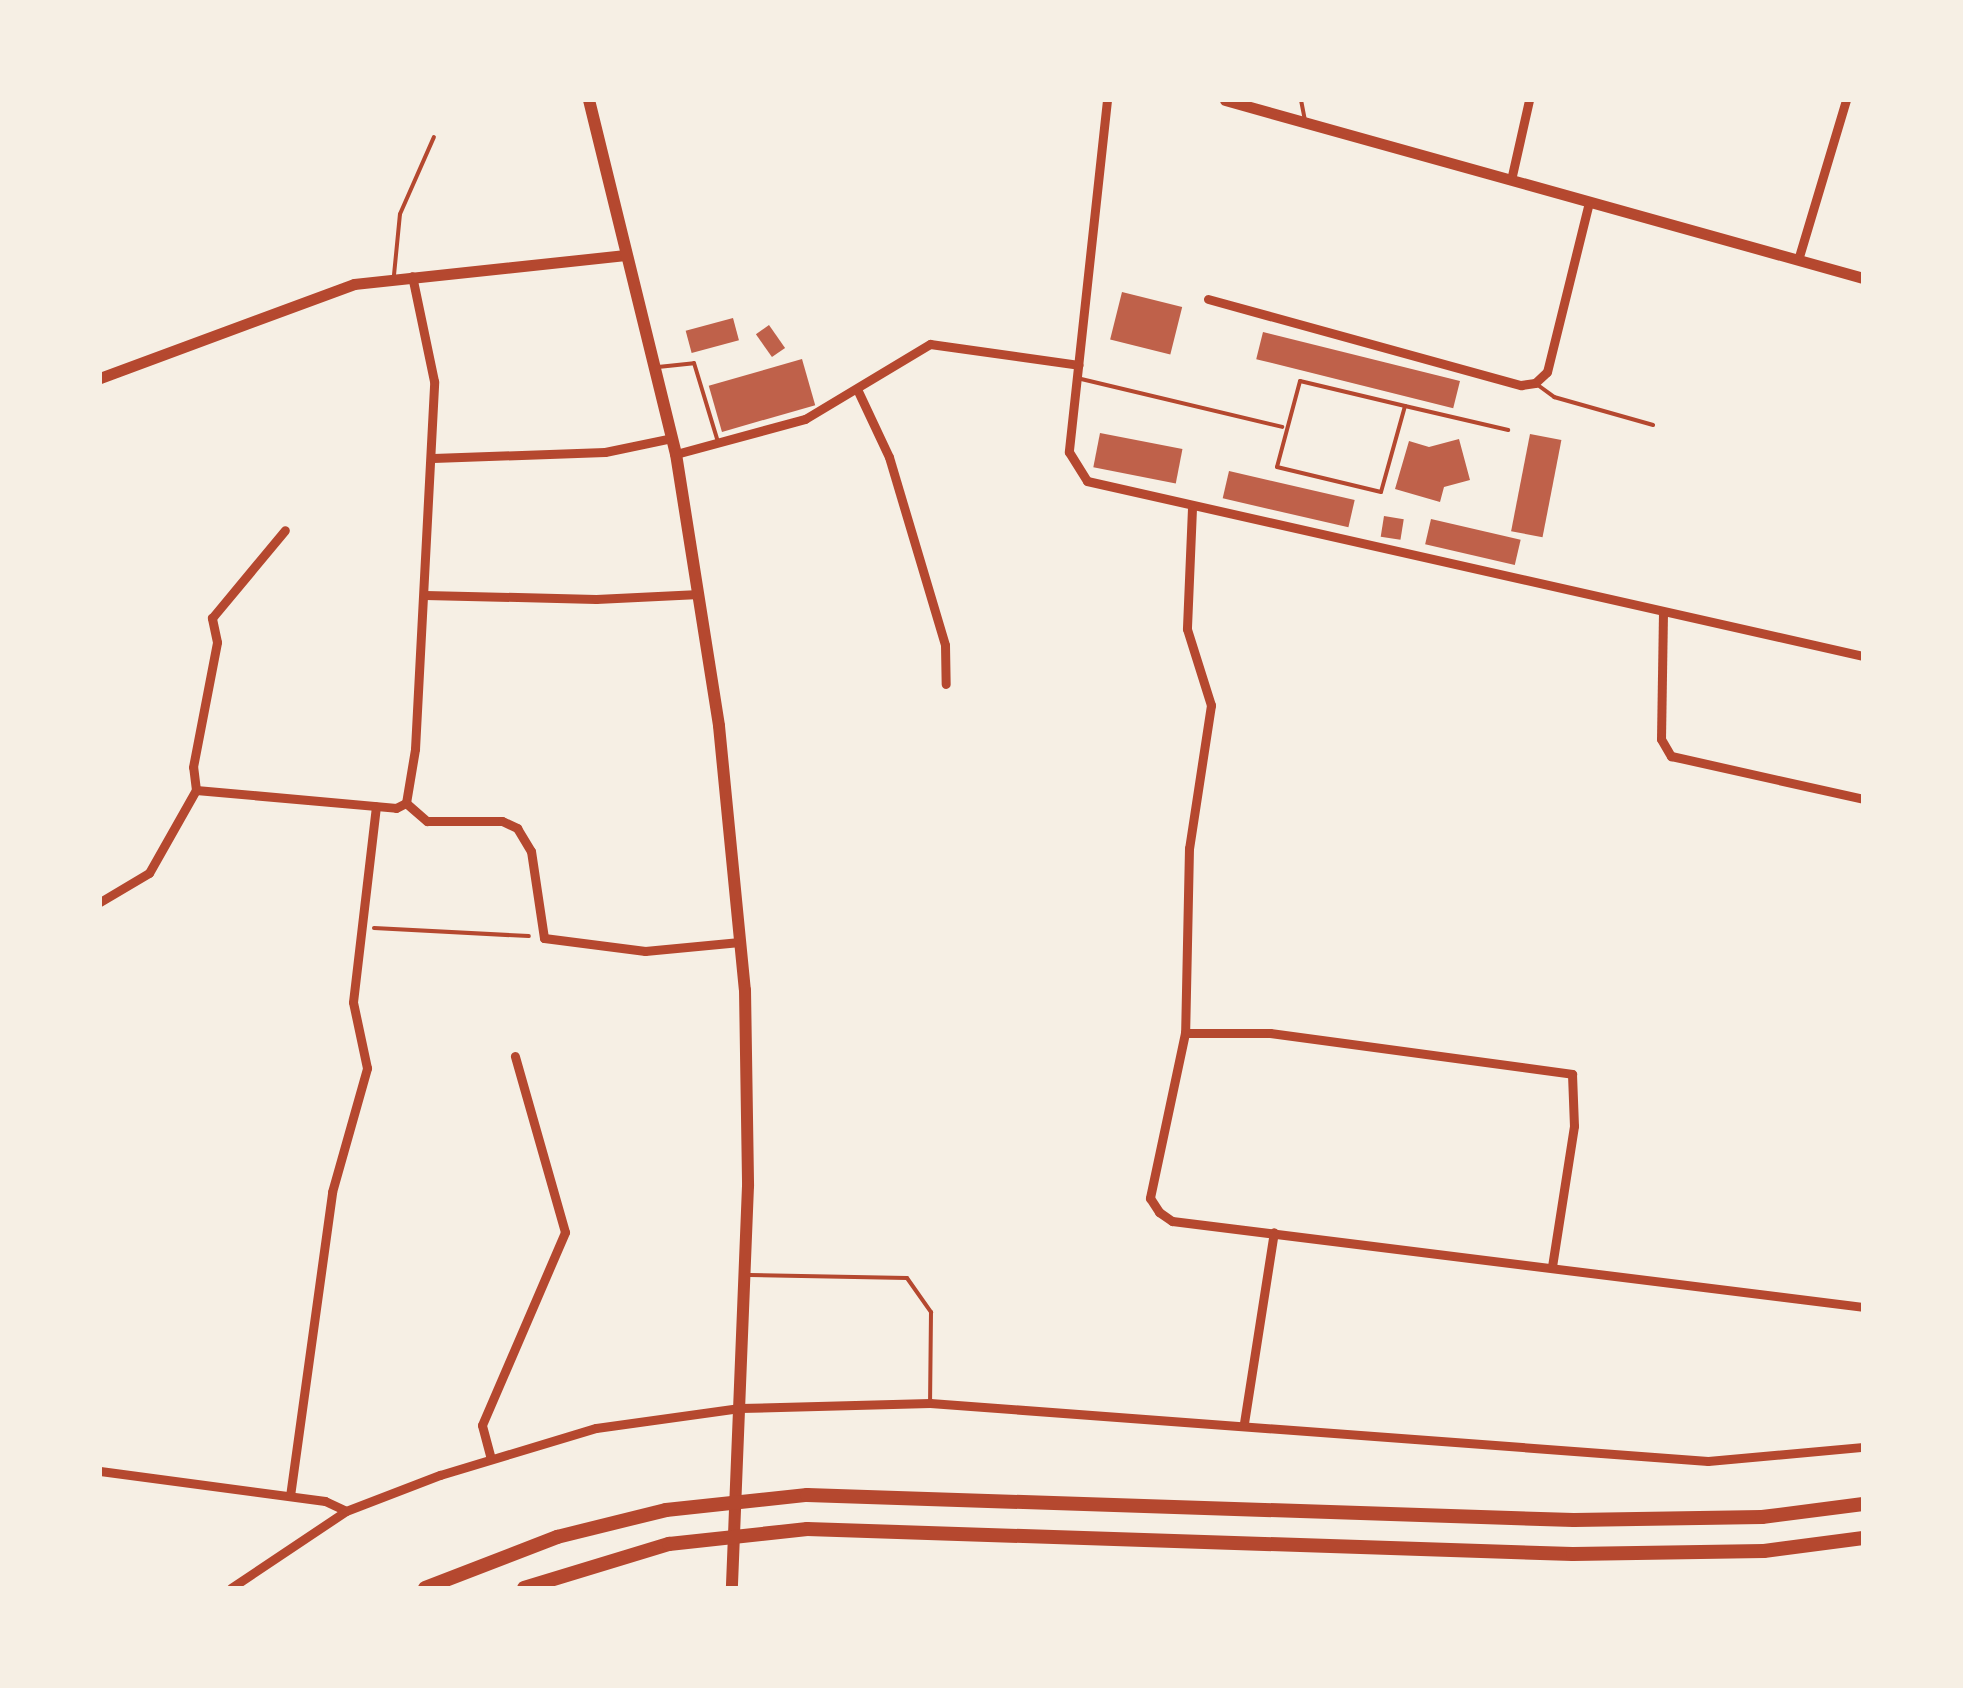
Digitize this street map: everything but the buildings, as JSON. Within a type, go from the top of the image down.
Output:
[{"type":"highway","points":[[425,1588],[556,1538],[666,1510],[807,1495],[1574,1520],[1762,1517],[1863,1504]]},
{"type":"highway","points":[[524,1588],[669,1544],[807,1529],[1574,1554],[1764,1551],[1863,1538]]},
{"type":"main road","points":[[589,100],[676,454],[700,594],[740,942],[748,1088],[732,1588]]},
{"type":"street","points":[[1106,100],[1069,452],[1074,468],[1098,488],[1863,656]]},
{"type":"street","points":[[1225,100],[1863,278]]},
{"type":"street","points":[[1511,180],[1529,100]]},
{"type":"street","points":[[1798,260],[1846,100]]},
{"type":"street","points":[[1208,300],[1521,385],[1535,383],[1547,372],[1589,202]]},
{"type":"street","points":[[100,378],[309,296],[394,278],[625,255]]},
{"type":"street","points":[[406,803],[424,596],[434,381],[412,276]]},
{"type":"street","points":[[676,454],[805,419],[930,344],[1078,365]]},
{"type":"street","points":[[856,389],[889,457],[946,645],[946,684]]},
{"type":"street","points":[[433,458],[605,452],[672,438]]},
{"type":"street","points":[[1192,508],[1186,629],[1211,705],[1189,848],[1185,1034],[1150,1198],[1172,1221],[1863,1307]]},
{"type":"street","points":[[100,902],[150,873],[196,790],[193,767],[217,642],[212,618],[285,530]]},
{"type":"street","points":[[424,596],[596,600],[700,594]]},
{"type":"street","points":[[1663,612],[1661,739],[1672,756],[1863,799]]},
{"type":"street","points":[[196,790],[376,806],[406,803],[427,821],[502,820],[517,828],[531,851],[544,938],[659,951],[740,942]]},
{"type":"street","points":[[290,1496],[332,1192],[368,1068],[354,1020],[376,806]]},
{"type":"street","points":[[1185,1034],[1270,1032],[1572,1074],[1574,1126],[1552,1266]]},
{"type":"street","points":[[490,1460],[482,1425],[565,1232],[516,1056]]},
{"type":"street","points":[[1244,1422],[1274,1232]]},
{"type":"street","points":[[231,1588],[346,1511],[490,1460],[596,1428],[740,1408],[930,1403],[1244,1422],[1386,1442],[1708,1461],[1863,1447]]},
{"type":"street","points":[[100,1471],[290,1496],[346,1511]]},
{"type":"lane","points":[[1301,100],[1306,124]]},
{"type":"lane","points":[[394,278],[400,214],[434,137]]},
{"type":"lane","points":[[654,368],[687,359],[694,363],[718,443]]},
{"type":"lane","points":[[1077,378],[1284,428]]},
{"type":"lane","points":[[1405,406],[1378,493],[1283,472],[1276,460],[1300,381],[1508,430]]},
{"type":"lane","points":[[1535,383],[1554,397],[1654,425]]},
{"type":"lane","points":[[745,1274],[908,1278],[930,1312],[930,1403]]},
{"type":"path","points":[[362,926],[544,938]]}]
